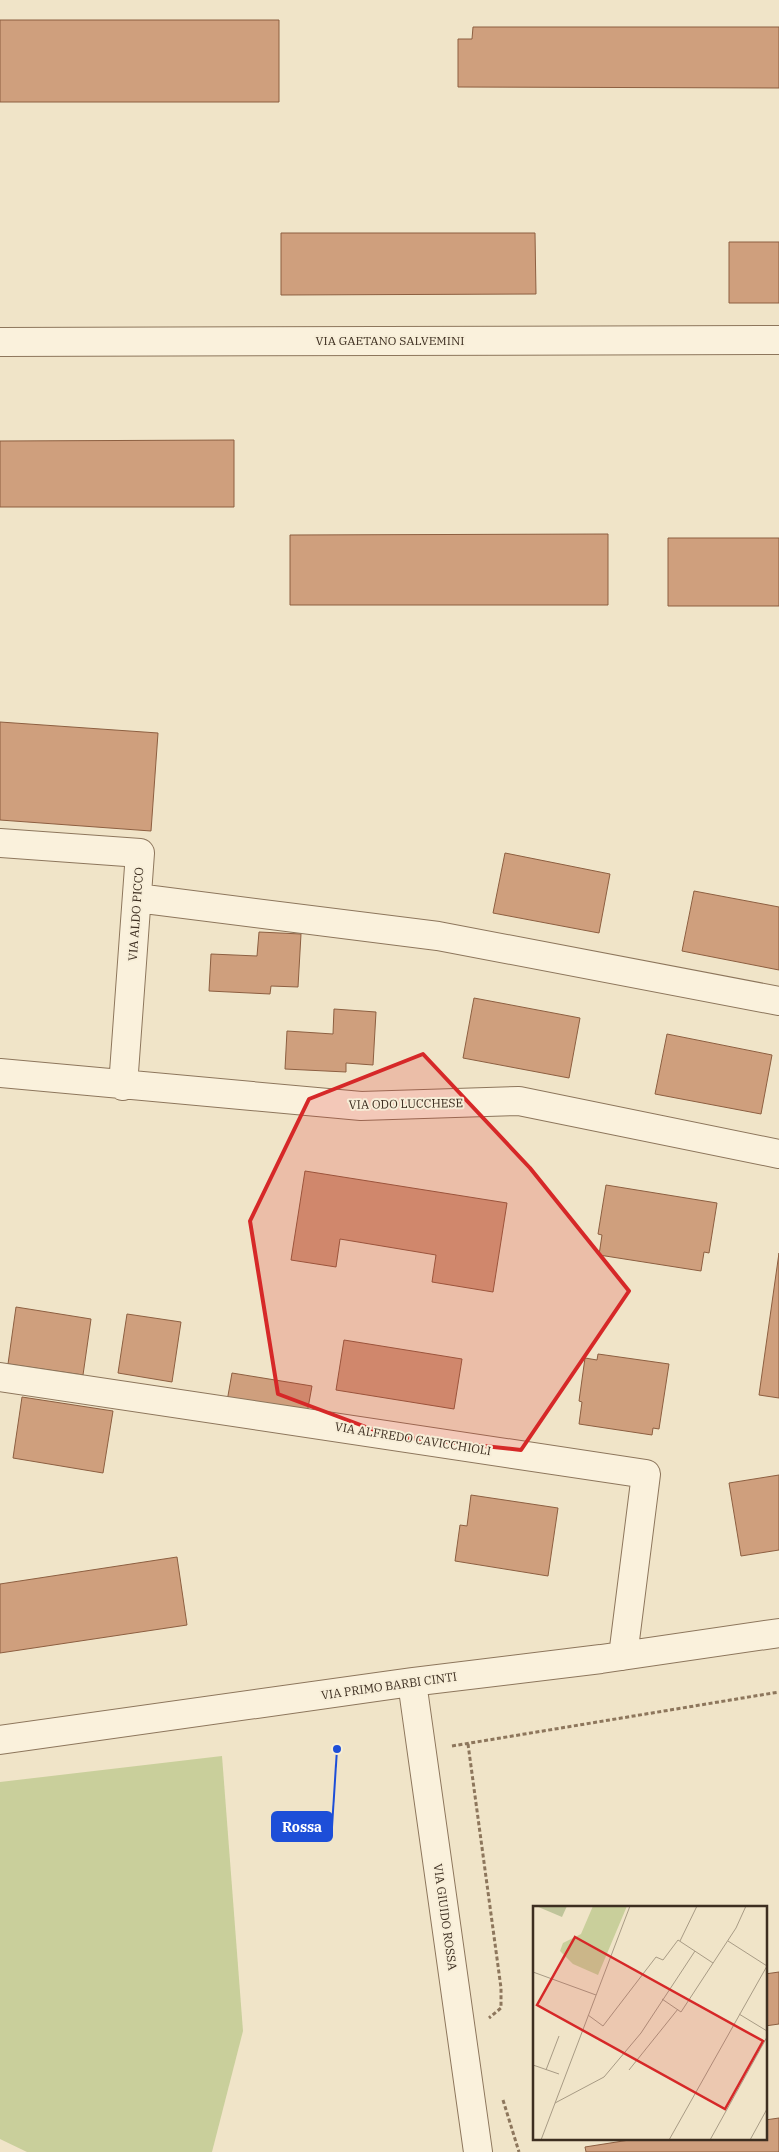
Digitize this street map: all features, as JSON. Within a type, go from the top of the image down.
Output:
[{"type":"street","name":"VIA GAETANO SALVEMINI","points":[[0,342],[779,340]]},
{"type":"street","name":"VIA ALDO PICCO","points":[[0,843],[140,853],[123,1086]]},
{"type":"street","points":[[137,898],[438,936],[779,1001]]},
{"type":"street","name":"VIA ODO LUCCHESE","points":[[0,1073],[123,1086],[361,1106],[519,1101],[779,1154]]},
{"type":"street","name":"VIA ALFREDO CAVICCHIOLI","points":[[0,1376],[646,1474],[623,1656]]},
{"type":"street","name":"VIA PRIMO BARBI CINTI","points":[[0,1740],[412,1682],[623,1656],[779,1633]]},
{"type":"street","name":"VIA GIUIDO ROSSA","points":[[412,1682],[478,2152]]},
{"type":"path","points":[[486,2020],[501,2008],[501,1988],[468,1744],[779,1692]]},
{"type":"path","points":[[502,2098],[519,2152]]},
{"type":"highlighted area","points":[[423,1054],[530,1168],[629,1291],[521,1450],[390,1436],[278,1394],[250,1221],[309,1099]]},
{"type":"green space","points":[[222,1756],[243,2031],[212,2152],[27,2152],[0,2139],[0,1782]]},
{"type":"building","points":[[0,20],[279,20],[279,102],[0,102]]},
{"type":"building","points":[[473,27],[779,27],[779,88],[458,87],[458,39],[472,39]]},
{"type":"building","points":[[281,233],[535,233],[536,294],[281,295]]},
{"type":"building","points":[[729,242],[779,242],[779,303],[729,303]]},
{"type":"building","points":[[234,440],[234,507],[0,507],[0,441]]},
{"type":"building","points":[[608,534],[608,605],[290,605],[290,535]]},
{"type":"building","points":[[668,538],[779,538],[779,606],[668,606]]},
{"type":"building","points":[[0,722],[158,733],[151,831],[0,820]]},
{"type":"building","points":[[505,853],[610,874],[599,933],[493,913]]},
{"type":"building","points":[[694,891],[779,907],[779,970],[682,951]]},
{"type":"building","points":[[259,932],[301,934],[298,987],[271,986],[270,994],[209,991],[211,954],[257,956]]},
{"type":"building","points":[[474,998],[580,1018],[569,1078],[463,1058]]},
{"type":"building","points":[[334,1009],[376,1012],[373,1065],[346,1063],[346,1072],[285,1069],[287,1031],[333,1034]]},
{"type":"building","points":[[667,1034],[772,1055],[761,1114],[655,1094]]},
{"type":"building","points":[[305,1171],[507,1203],[493,1292],[432,1282],[436,1255],[340,1239],[336,1267],[291,1260]]},
{"type":"building","points":[[606,1185],[717,1203],[709,1253],[704,1252],[701,1271],[599,1255],[602,1235],[598,1234]]},
{"type":"building","points":[[779,1253],[779,1398],[759,1395]]},
{"type":"building","points":[[16,1307],[91,1319],[83,1375],[8,1364]]},
{"type":"building","points":[[127,1314],[181,1322],[172,1382],[118,1373]]},
{"type":"building","points":[[344,1340],[462,1359],[454,1409],[336,1390]]},
{"type":"building","points":[[598,1354],[669,1364],[659,1429],[653,1428],[652,1435],[579,1424],[582,1402],[579,1401],[585,1358],[597,1360]]},
{"type":"building","points":[[232,1373],[312,1386],[306,1419],[226,1407]]},
{"type":"building","points":[[22,1397],[113,1411],[103,1473],[13,1458]]},
{"type":"building","points":[[779,1475],[779,1550],[741,1556],[729,1483]]},
{"type":"building","points":[[471,1495],[558,1508],[548,1576],[455,1561],[460,1525],[467,1526]]},
{"type":"building","points":[[177,1557],[187,1625],[0,1653],[0,1584]]},
{"type":"building","points":[[779,1972],[779,2024],[766,2026],[766,1974]]},
{"type":"building","points":[[779,2118],[779,2152],[586,2152],[585,2147],[629,2140],[766,2140],[766,2120]]},
{"type":"place","name":"Rossa","points":[[337,1749]]}]
